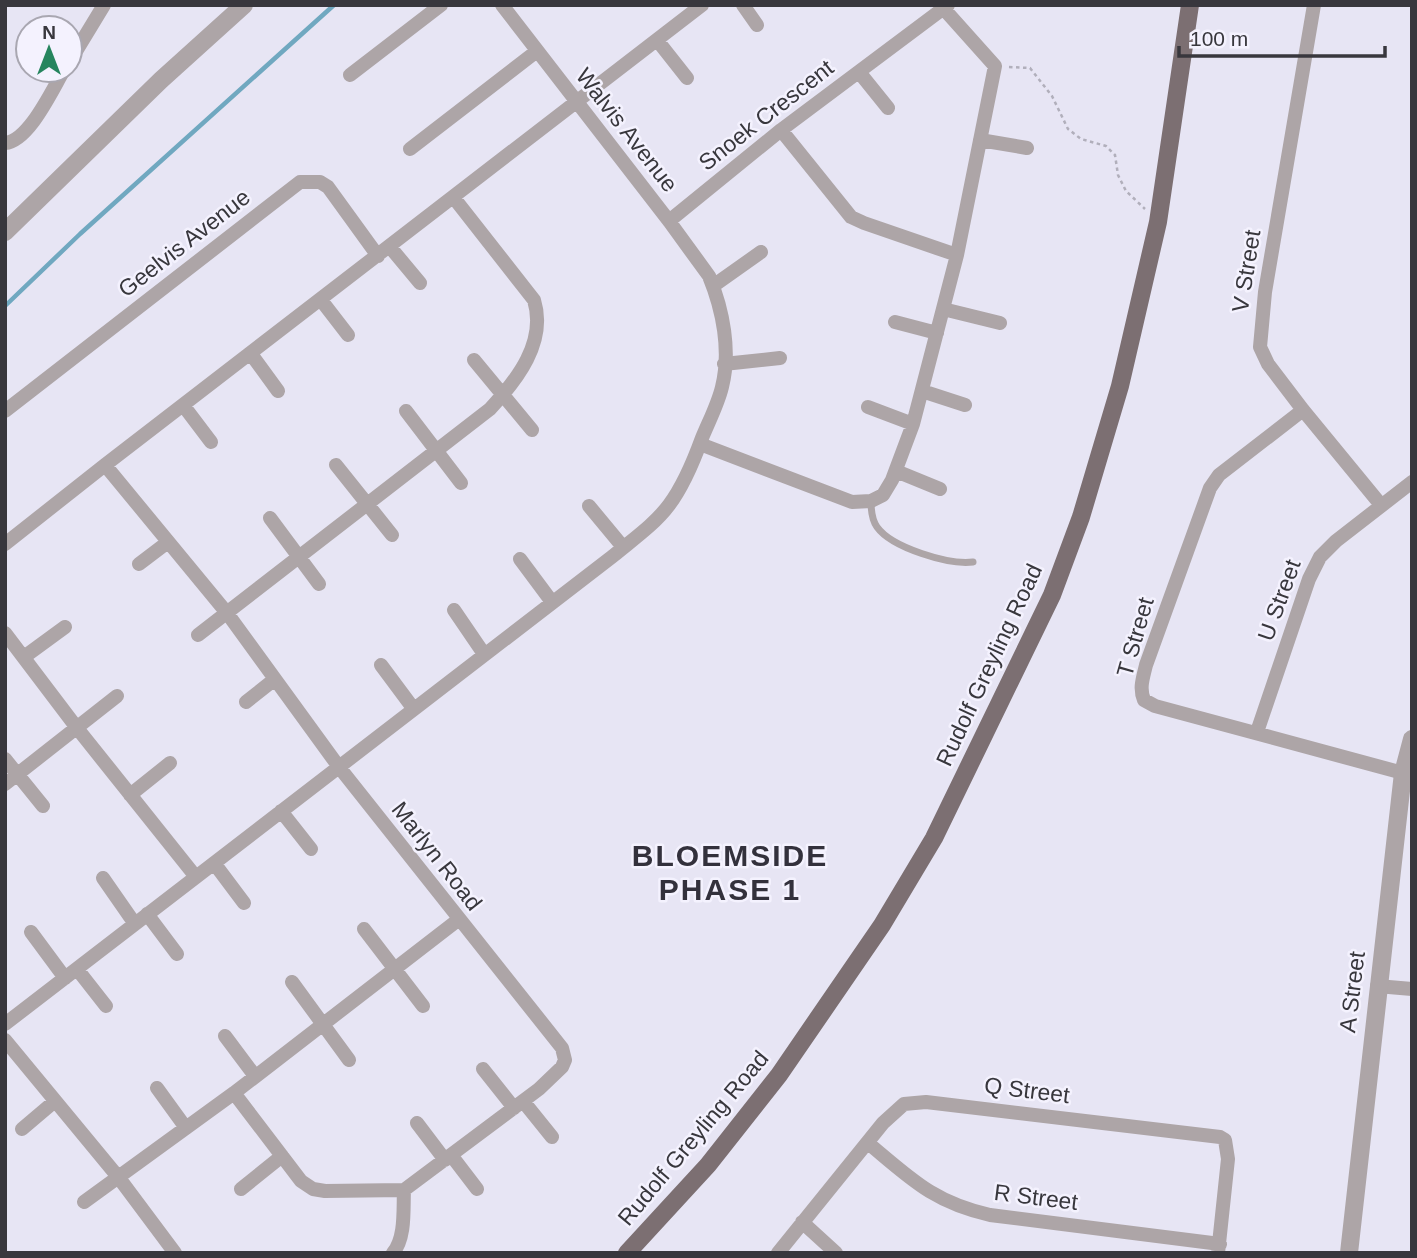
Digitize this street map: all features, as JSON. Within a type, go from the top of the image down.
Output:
[{"type":"main road","name":"Rudolf Greyling Road","points":[[627,1253],[708,1165],[779,1075],[882,925],[934,838],[1052,594],[1081,517],[1120,386],[1158,222],[1190,5]]},
{"type":"street","points":[[84,38],[104,5]]},
{"type":"street","points":[[5,232],[151,89],[244,5]]},
{"type":"street","points":[[350,75],[441,5]]},
{"type":"street","name":"Walvis Avenue","points":[[5,1024],[623,547],[669,505],[700,444],[722,386],[724,364],[723,317],[709,276],[502,5]]},
{"type":"street","points":[[743,5],[757,25]]},
{"type":"street","name":"V Street","points":[[1314,5],[1265,292],[1260,347],[1268,364],[1303,410],[1381,505]]},
{"type":"street","points":[[5,544],[454,198],[657,40],[695,7]]},
{"type":"street","points":[[700,444],[852,502],[872,501],[883,495],[896,471],[913,424],[937,334],[957,255],[995,66],[946,7]]},
{"type":"street","name":"Snoek Crescent","points":[[669,221],[781,130],[946,7]]},
{"type":"street","points":[[657,40],[687,78]]},
{"type":"street","points":[[410,149],[537,51]]},
{"type":"street","name":"Snoek Crescent","points":[[859,72],[888,108]]},
{"type":"street","points":[[5,143],[9,144],[24,135],[55,84]]},
{"type":"street","points":[[781,130],[851,216],[957,255]]},
{"type":"street","points":[[980,140],[1027,148]]},
{"type":"street","name":"Geelvis Avenue","points":[[5,411],[300,182],[320,182],[328,187],[384,252],[420,284]]},
{"type":"street","points":[[198,635],[490,409],[525,366],[537,327],[538,313],[534,300],[454,198]]},
{"type":"street","points":[[713,286],[761,252]]},
{"type":"street","points":[[321,300],[348,335]]},
{"type":"street","points":[[943,309],[1000,323]]},
{"type":"street","points":[[895,322],[937,334]]},
{"type":"street","points":[[251,354],[278,391]]},
{"type":"street","points":[[724,364],[780,358]]},
{"type":"street","points":[[474,359],[532,430]]},
{"type":"street","points":[[922,391],[965,405]]},
{"type":"street","points":[[183,405],[211,442]]},
{"type":"street","points":[[868,407],[913,424]]},
{"type":"street","name":"T Street","points":[[1303,410],[1219,475],[1210,488],[1150,652],[1141,685],[1144,700],[1155,706],[1402,773]]},
{"type":"street","points":[[406,411],[461,483]]},
{"type":"street","name":"Marlyn Road","points":[[105,465],[227,614],[339,767],[562,1048],[565,1059],[562,1067],[519,1105]]},
{"type":"street","points":[[336,465],[393,535]]},
{"type":"street","points":[[896,471],[940,489]]},
{"type":"street","name":"U Street","points":[[1257,732],[1309,579],[1320,557],[1336,541],[1412,482]]},
{"type":"street","points":[[589,506],[623,547]]},
{"type":"street","points":[[270,518],[319,584]]},
{"type":"street","points":[[139,564],[168,542]]},
{"type":"street","points":[[520,559],[552,602]]},
{"type":"street","points":[[454,610],[484,654]]},
{"type":"street","points":[[24,657],[65,627]]},
{"type":"street","points":[[5,632],[76,728],[196,877]]},
{"type":"street","points":[[382,665],[413,708]]},
{"type":"street","points":[[246,702],[275,679]]},
{"type":"street","points":[[5,784],[117,696]]},
{"type":"street","name":"A Street","points":[[1349,1253],[1402,773],[1412,738]]},
{"type":"street","points":[[5,759],[43,806]]},
{"type":"street","points":[[130,795],[170,763]]},
{"type":"street","points":[[281,811],[311,849]]},
{"type":"street","points":[[215,863],[244,903]]},
{"type":"street","points":[[103,878],[135,924]]},
{"type":"street","points":[[147,915],[177,954]]},
{"type":"street","points":[[84,1202],[233,1093],[458,920]]},
{"type":"street","points":[[364,929],[423,1006]]},
{"type":"street","points":[[32,932],[106,1006]]},
{"type":"street","points":[[292,982],[349,1060]]},
{"type":"street","points":[[1377,986],[1412,989]]},
{"type":"street","points":[[225,1036],[255,1076]]},
{"type":"street","points":[[5,1040],[119,1178],[169,1251]]},
{"type":"street","points":[[483,1069],[552,1137]]},
{"type":"street","points":[[157,1088],[186,1128]]},
{"type":"street","points":[[233,1093],[301,1181],[313,1189],[324,1191],[404,1190],[519,1105]]},
{"type":"street","points":[[22,1129],[55,1101]]},
{"type":"street","name":"Q Street","points":[[778,1253],[883,1123],[904,1104],[926,1102],[1213,1135],[1225,1140],[1228,1149],[1219,1248]]},
{"type":"street","points":[[416,1123],[478,1189]]},
{"type":"street","name":"R Street","points":[[868,1143],[930,1194],[963,1209],[1219,1248]]},
{"type":"street","points":[[241,1189],[282,1156]]},
{"type":"street","points":[[393,1253],[397,1249],[402,1232],[404,1190]]},
{"type":"street","points":[[802,1222],[836,1253]]},
{"type":"lane","points":[[872,501],[874,522],[878,529],[894,541],[947,561],[973,562]]},
{"type":"path","points":[[995,66],[1030,68],[1052,96],[1068,129],[1081,139],[1106,146],[1115,155],[1118,175],[1126,191],[1158,222]]},
{"type":"waterway","points":[[5,306],[80,234],[334,5]]},
{"type":"district","name":"BLOEMSIDE PHASE 1","points":[[730,872]]}]
